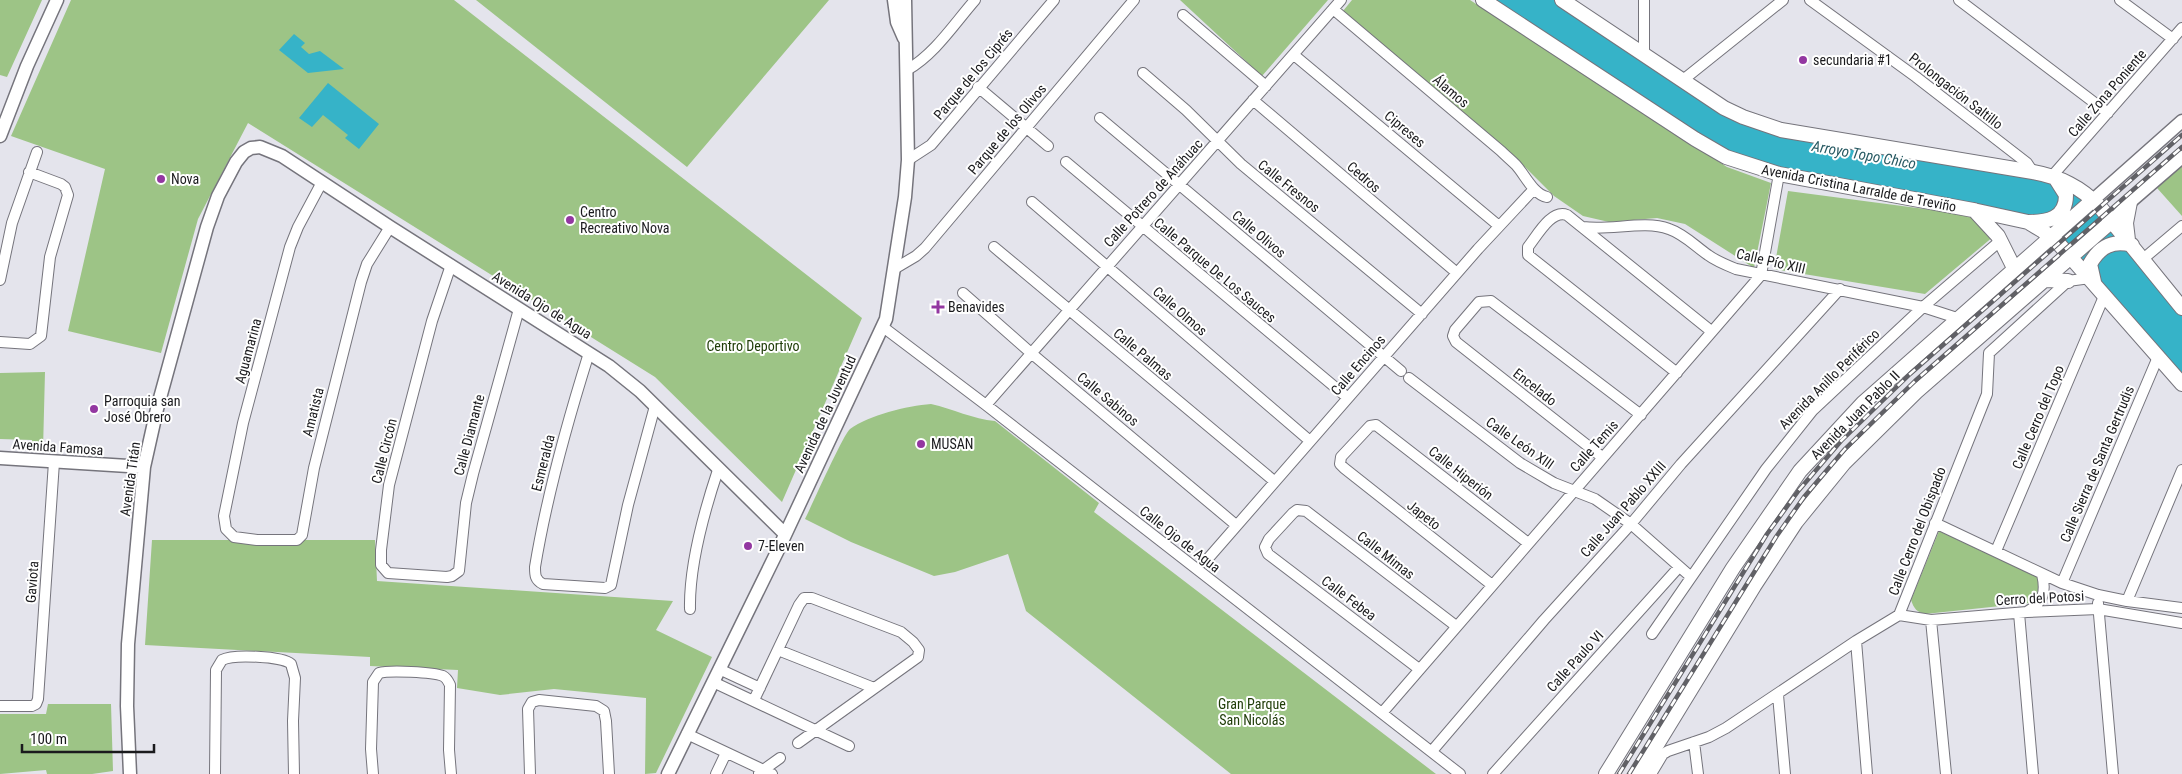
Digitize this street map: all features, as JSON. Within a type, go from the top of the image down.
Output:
[{"type":"main road","name":"Avenida Cristina Larralde de Treviño","points":[[1483,0],[1714,151],[1742,164],[1778,174],[2033,222],[2054,235],[2073,255],[2182,384]]},
{"type":"main road","points":[[1562,0],[1724,108],[1743,117],[1782,130],[2033,172],[2072,184],[2091,201],[2128,242],[2182,308]]},
{"type":"main road","points":[[2033,222],[2053,219],[2063,211],[2066,195],[2056,179]]},
{"type":"main road","name":"Avenida Juan Pablo II","points":[[1606,774],[1733,568],[1800,471],[1863,403],[2091,201]]},
{"type":"main road","points":[[2128,242],[2126,223],[2130,202]]},
{"type":"main road","points":[[1973,210],[1992,228],[2014,268]]},
{"type":"main road","name":"Avenida Juan Pablo II","points":[[1639,774],[1754,586],[1796,522],[1822,489],[1891,415],[1976,338],[2110,223]]},
{"type":"main road","points":[[2092,277],[2090,264],[2100,249],[2108,245],[2128,242]]},
{"type":"main road","points":[[2045,280],[2068,281]]},
{"type":"street","points":[[0,136],[27,66],[57,0]]},
{"type":"street","name":"Avenida de la Juventud","points":[[894,0],[902,18]]},
{"type":"street","name":"Avenida de la Juventud","points":[[668,774],[785,534],[886,319],[908,160],[907,70],[902,18],[905,0]]},
{"type":"street","points":[[902,18],[914,0]]},
{"type":"street","points":[[907,70],[923,59],[934,48],[975,0]]},
{"type":"street","name":"Parque de los Ciprés","points":[[908,160],[931,145],[978,87],[1054,0]]},
{"type":"street","name":"Parque de los Olivos","points":[[894,269],[916,256],[925,248],[1134,0]]},
{"type":"street","name":"Calle Potrero de Anáhuac","points":[[986,405],[1341,0]]},
{"type":"street","points":[[1644,0],[1644,55]]},
{"type":"street","points":[[1683,80],[1782,0]]},
{"type":"street","name":"Prolongación Saltillo","points":[[1810,0],[1916,77],[2027,163],[2033,172]]},
{"type":"street","points":[[1959,0],[2108,113]]},
{"type":"street","points":[[2120,0],[2173,39]]},
{"type":"street","name":"Álamos","points":[[1333,9],[1515,164],[1534,189],[1546,197]]},
{"type":"street","points":[[1183,15],[1266,86]]},
{"type":"street","name":"Calle Zona Poniente","points":[[2056,179],[2108,113],[2182,28]]},
{"type":"street","name":"Cipreses","points":[[1294,54],[1499,226]]},
{"type":"street","name":"Calle Fresnos","points":[[1143,73],[1241,164],[1422,314]]},
{"type":"street","points":[[978,87],[1048,146]]},
{"type":"street","name":"Cedros","points":[[1254,100],[1457,273]]},
{"type":"street","name":"Calle Olivos","points":[[1100,118],[1405,374]]},
{"type":"street","name":"Avenida Juan Pablo II","points":[[2091,201],[2182,122]]},
{"type":"street","name":"Avenida Ojo de Agua","points":[[251,148],[269,149],[624,377],[785,534]]},
{"type":"street","name":"Avenida Titán","points":[[130,774],[127,706],[128,644],[144,467],[157,409],[207,227],[218,196],[236,162],[244,152],[251,148]]},
{"type":"street","points":[[0,280],[3,248],[37,152]]},
{"type":"street","name":"Avenida Juan Pablo II","points":[[2110,223],[2130,202],[2182,157]]},
{"type":"street","name":"Calle Parque De Los Sauces","points":[[1066,162],[1348,398]]},
{"type":"street","points":[[0,342],[30,344],[41,336],[50,258],[68,195],[67,190],[61,184],[29,172]]},
{"type":"street","points":[[1761,275],[1778,174]]},
{"type":"street","name":"Aguamarina","points":[[229,534],[224,516],[243,423],[290,247],[298,227],[322,182]]},
{"type":"street","name":"Calle Encinos","points":[[1205,562],[1457,273],[1534,189]]},
{"type":"street","name":"Calle Olmos","points":[[1032,202],[1310,441]]},
{"type":"street","points":[[1677,373],[1582,299],[1527,253],[1528,247],[1555,215],[1567,214],[1711,331]]},
{"type":"street","name":"Calle Pío XIII","points":[[1583,227],[1603,229],[1655,226],[1666,228],[1676,231],[1710,257],[1725,265],[1761,275],[1840,289],[1923,307],[1957,318]]},
{"type":"street","points":[[2143,259],[2182,226]]},
{"type":"street","name":"Amatista","points":[[229,534],[241,539],[257,540],[297,540],[302,535],[314,468],[360,282],[366,264],[390,227]]},
{"type":"street","name":"Avenida Anillo Periférico","points":[[1652,634],[1690,576],[1788,440],[1813,410],[1846,377],[1923,307],[2000,241]]},
{"type":"street","name":"Calle Palmas","points":[[994,246],[1274,481]]},
{"type":"street","name":"Calle Circón","points":[[451,265],[432,321],[389,485],[384,512],[381,565],[384,570],[395,575],[447,577],[452,576],[458,571]]},
{"type":"street","name":"Calle Temis","points":[[1382,713],[1761,275]]},
{"type":"street","points":[[2068,281],[2092,277]]},
{"type":"street","name":"Calle Cerro del Obispado","points":[[1650,774],[1663,754],[1726,728],[1856,641],[1899,615],[1986,394],[1989,353],[2068,281]]},
{"type":"street","name":"Calle Juan Pablo XXIII","points":[[1432,751],[1544,620],[1631,524],[1680,464],[1840,289]]},
{"type":"street","name":"Calle Sabinos","points":[[963,292],[1031,353],[1236,525]]},
{"type":"street","name":"Calle Cerro del Topo","points":[[1996,551],[2105,294]]},
{"type":"street","name":"Encelado","points":[[1602,457],[1456,342],[1453,336],[1455,330],[1479,302],[1487,300],[1495,303],[1641,415]]},
{"type":"street","name":"Calle Diamante","points":[[458,571],[466,503],[472,474],[519,308]]},
{"type":"street","name":"Calle Ojo de Agua","points":[[883,327],[1460,774]]},
{"type":"street","name":"Esmeralda","points":[[589,353],[571,411],[542,526],[535,567],[538,581],[543,584],[605,588],[610,585],[628,505],[655,406]]},
{"type":"street","name":"Calle Sierra de Santa Gertrudis","points":[[2062,583],[2158,357]]},
{"type":"street","name":"Calle León XIII","points":[[1405,374],[1520,464],[1554,483],[1595,499],[1631,524],[1690,576]]},
{"type":"street","name":"Calle Hiperión","points":[[1340,464],[1341,457],[1370,426],[1376,425],[1528,543]]},
{"type":"street","name":"Avenida Famosa","points":[[0,458],[144,467]]},
{"type":"street","name":"Gaviota","points":[[0,706],[28,707],[36,704],[40,692],[54,462]]},
{"type":"street","name":"Japeto","points":[[1340,464],[1492,585]]},
{"type":"street","points":[[690,609],[702,524],[718,470]]},
{"type":"street","points":[[2128,601],[2182,470]]},
{"type":"street","name":"Calle Mimas","points":[[1265,547],[1269,539],[1297,510],[1306,511],[1456,626]]},
{"type":"street","name":"Cerro del Potosi","points":[[1934,523],[2062,583],[2098,595],[2182,608]]},
{"type":"street","name":"Calle Febea","points":[[1265,547],[1268,554],[1419,668]]},
{"type":"street","name":"Calle Paulo VI","points":[[1493,774],[1679,567]]},
{"type":"street","points":[[2034,774],[2023,612],[2041,601],[2045,588],[2042,574]]},
{"type":"street","points":[[2098,595],[2113,774]]},
{"type":"street","points":[[754,700],[798,605],[804,598],[812,598],[900,632],[913,642],[919,650],[918,657],[798,744]]},
{"type":"street","name":"Cerro del Potosi","points":[[1899,615],[1931,620],[2023,612],[2098,609],[2182,622]]},
{"type":"street","points":[[1931,620],[1946,774]]},
{"type":"street","points":[[1856,641],[1867,774]]},
{"type":"street","points":[[778,650],[874,688]]},
{"type":"street","points":[[215,774],[215,713],[218,664],[222,660],[232,657],[281,658],[291,664],[295,678],[293,721],[294,774]]},
{"type":"street","points":[[719,669],[760,688]]},
{"type":"street","points":[[372,774],[372,692],[375,677],[379,673],[392,671],[441,676],[448,680],[450,685],[449,750],[451,774]]},
{"type":"street","points":[[713,682],[849,746]]},
{"type":"street","points":[[1778,695],[1785,774]]},
{"type":"street","points":[[530,774],[528,709],[532,702],[539,700],[596,706],[604,711],[609,774]]},
{"type":"street","points":[[688,734],[764,773],[780,758]]},
{"type":"street","points":[[1694,742],[1698,774]]},
{"type":"street","points":[[716,774],[726,753]]},
{"type":"green space","points":[[0,0],[42,0],[7,77],[0,75]]},
{"type":"green space","name":"Centro Recreativo Nova","points":[[71,0],[454,0],[862,318],[782,502],[655,377],[248,123],[198,219],[161,353],[68,331],[105,169],[11,136]]},
{"type":"green space","points":[[476,0],[829,0],[687,167]]},
{"type":"green space","points":[[1180,0],[1328,0],[1262,76]]},
{"type":"green space","points":[[1352,0],[1470,0],[1727,167],[1771,183],[1754,268],[1685,224],[1657,218],[1609,222],[1583,216],[1554,196],[1512,154],[1343,11]]},
{"type":"green space","points":[[2182,166],[2182,216],[2157,188]]},
{"type":"green space","points":[[1788,191],[1978,216],[1994,236],[1925,294],[1774,269]]},
{"type":"green space","points":[[45,372],[43,450],[33,451],[32,440],[0,439],[0,373]]},
{"type":"green space","name":"Gran Parque San Nicolás","points":[[931,404],[995,421],[1099,503],[1094,512],[1436,774],[1231,774],[1026,611],[1008,554],[955,572],[934,576],[851,542],[805,519],[850,429],[867,419],[889,412]]},
{"type":"green space","points":[[1939,531],[2039,578],[2039,586],[2034,598],[2029,603],[1925,614],[1918,611],[1911,600]]},
{"type":"green space","points":[[152,540],[375,540],[377,581],[673,601],[656,630],[712,657],[656,773],[645,774],[646,698],[554,689],[500,695],[457,688],[458,670],[370,666],[370,657],[145,645]]},
{"type":"green space","points":[[48,704],[111,704],[113,771],[92,774],[47,774],[46,770],[0,774],[0,714],[46,714]]},
{"type":"water","name":"Arroyo Topo Chico","points":[[1483,0],[1562,0],[1743,117],[2033,172],[2076,195],[2108,225],[2182,308],[2182,384],[2056,233],[1742,164]]},
{"type":"water","points":[[294,34],[305,43],[301,47],[309,54],[320,51],[344,69],[308,73],[279,50]]},
{"type":"water","points":[[328,83],[379,124],[359,149],[345,138],[348,135],[323,115],[312,127],[299,118]]},
{"type":"railway","points":[[1619,774],[1767,534],[1799,490],[1841,441],[1910,374],[2182,135]]},
{"type":"railway","points":[[1629,774],[1776,537],[1804,497],[1845,449],[1915,381],[2182,147]]},
{"type":"place","name":"secundaria #1","points":[[1803,60]]},
{"type":"place","name":"Nova","points":[[161,179]]},
{"type":"place","name":"Centro Recreativo Nova","points":[[570,220]]},
{"type":"place","name":"Benavides","points":[[938,307]]},
{"type":"place","name":"Parroquia san José Obrero","points":[[94,409]]},
{"type":"place","name":"MUSAN","points":[[921,444]]},
{"type":"place","name":"7-Eleven","points":[[748,546]]},
{"type":"park label","name":"Centro Deportivo","points":[[753,346]]}]
